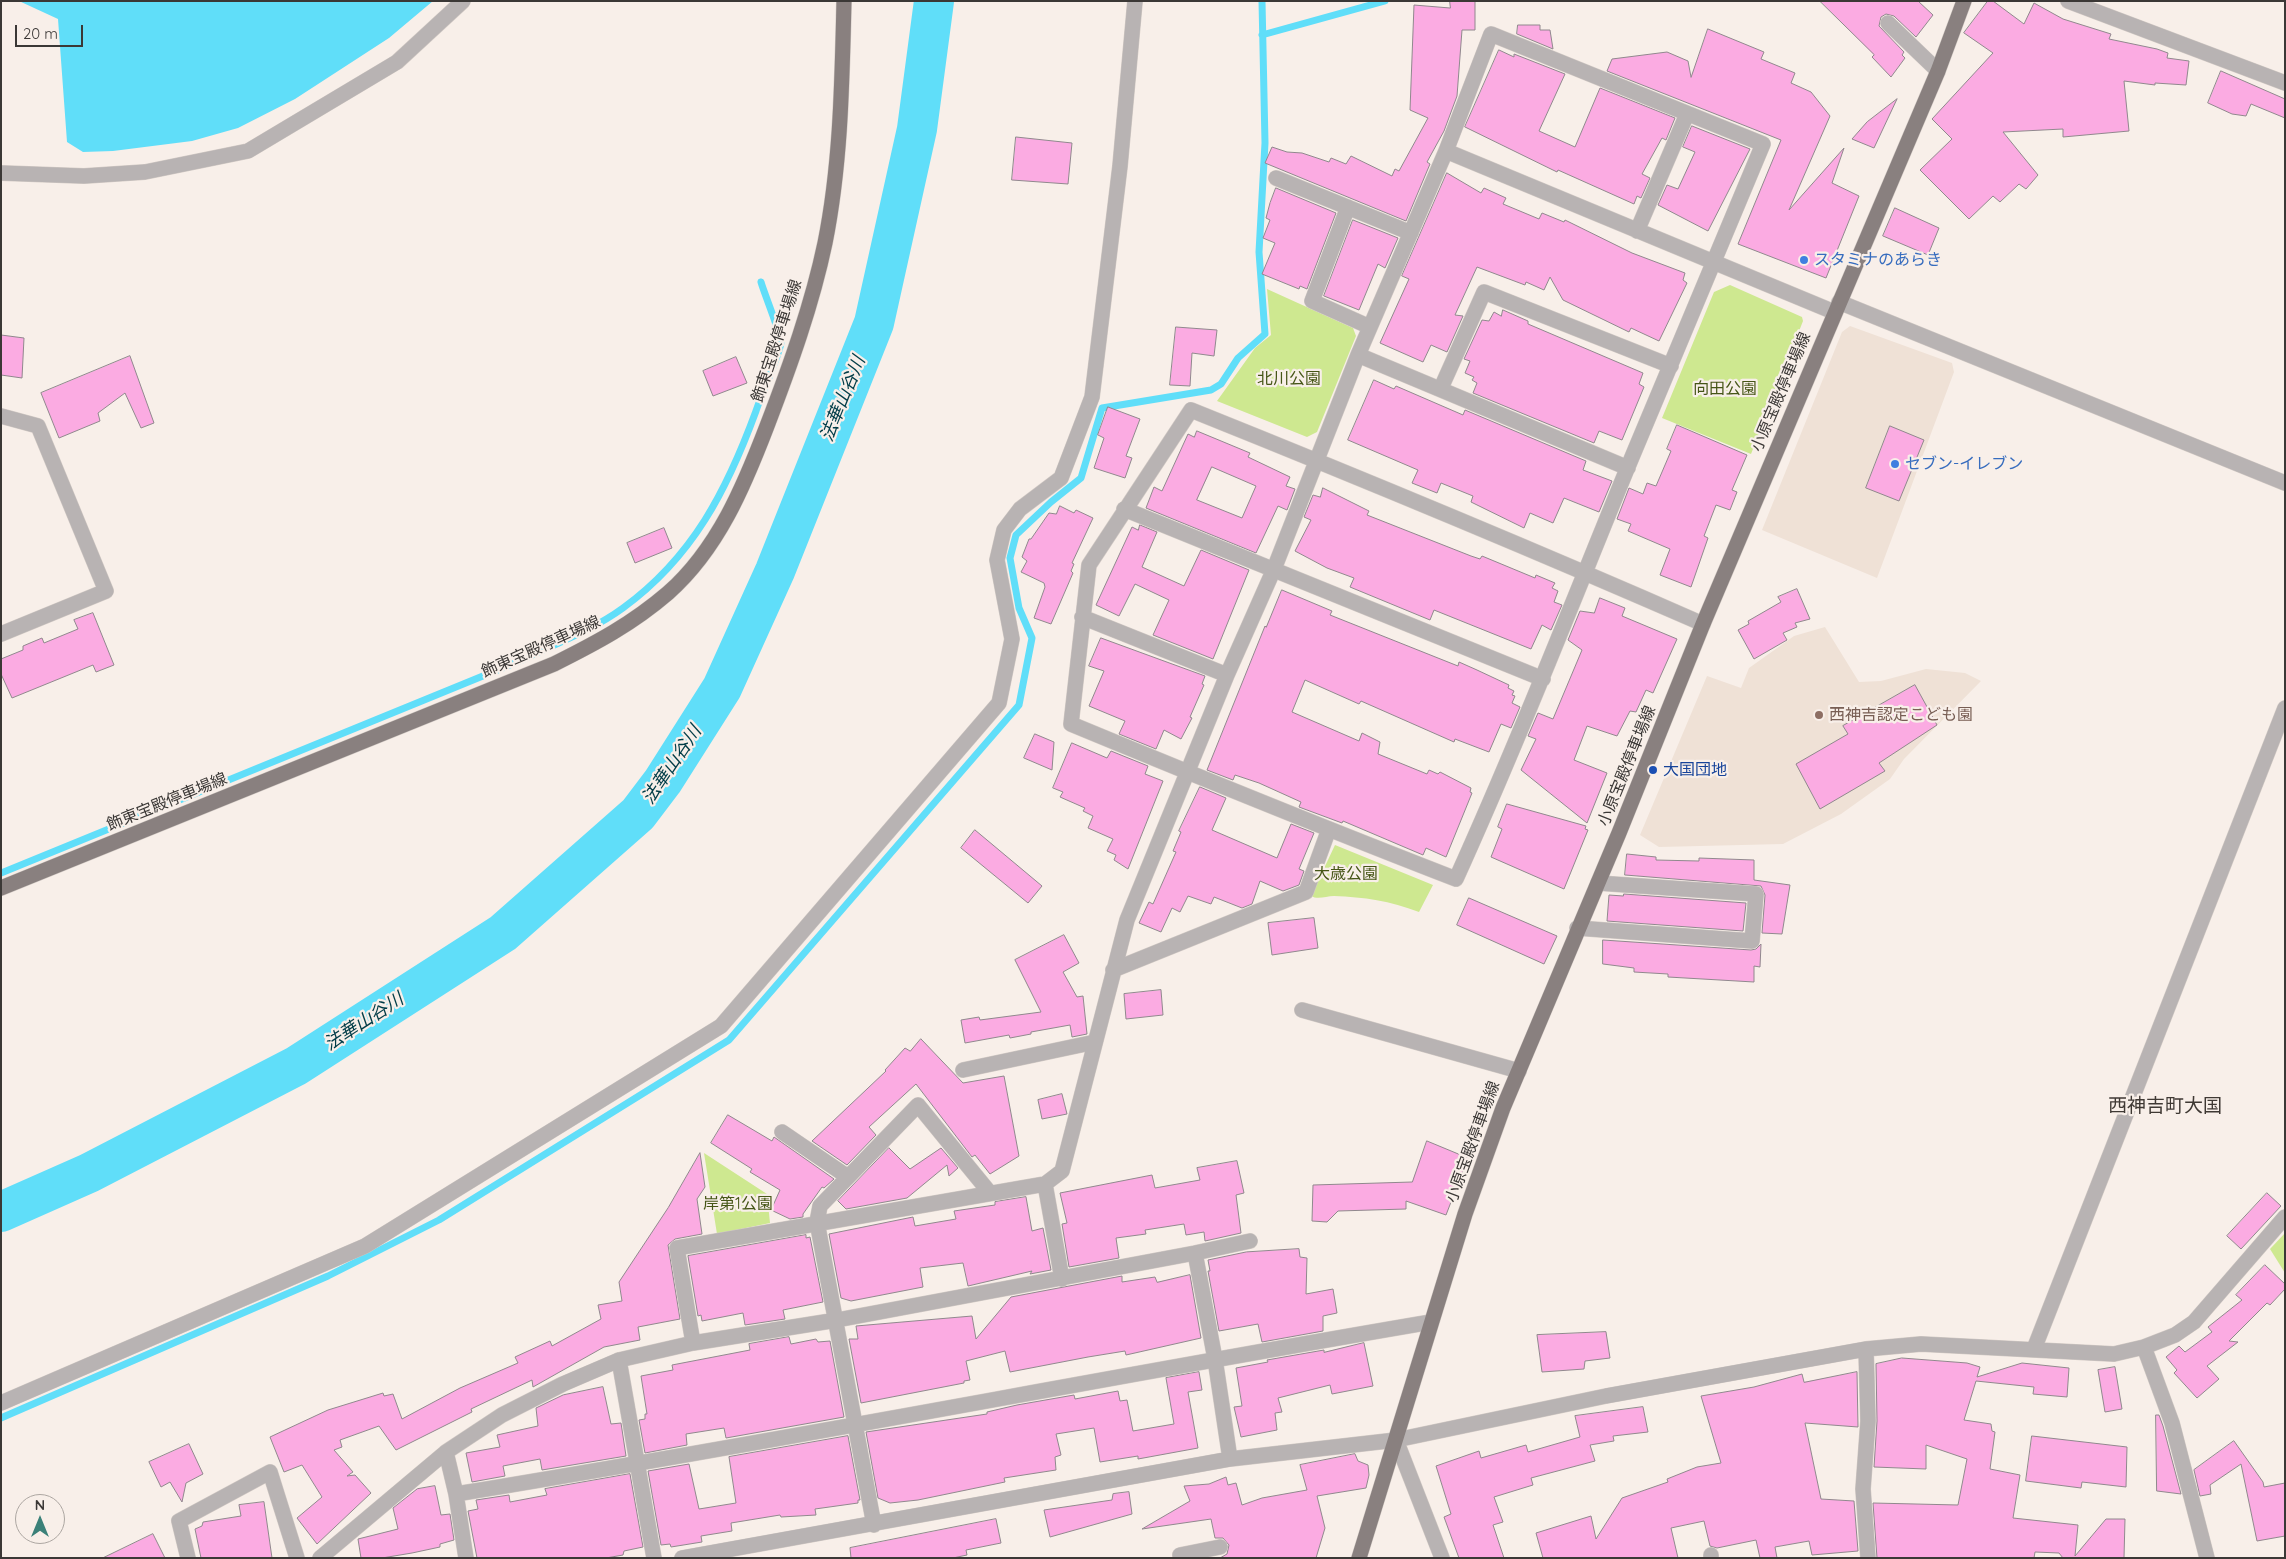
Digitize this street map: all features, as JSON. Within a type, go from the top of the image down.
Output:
[{"type":"main road","name":"飾東宝殿停車場線","points":[[1,888],[554,664],[615,633],[674,586],[714,538],[748,475],[776,402],[814,285],[825,242],[838,152],[844,1]]},
{"type":"main road","name":"小原宝殿停車場線","points":[[1359,1558],[1465,1214],[1519,1071],[1703,624],[1836,307],[1938,71],[1964,1]]},
{"type":"street","points":[[1,173],[84,176],[145,172],[248,151],[397,62],[463,1]]},
{"type":"street","points":[[1,1403],[365,1246],[721,1026],[999,703],[1012,640],[997,560],[1004,530],[1020,509],[1061,478],[1092,397],[1120,166],[1135,1]]},
{"type":"street","points":[[2068,1],[2285,83]]},
{"type":"street","points":[[1888,23],[1938,71]]},
{"type":"street","points":[[693,1343],[677,1248],[817,1222],[1045,1184],[1062,1170],[1127,920],[1187,772],[1227,675],[1274,569],[1316,460],[1358,355],[1446,151],[1491,34],[1763,144],[1628,468],[1586,573],[1543,679],[1456,879],[1187,772],[1071,724],[1089,565],[1124,509],[1191,410],[1316,460],[1586,573],[1703,624]]},
{"type":"street","points":[[1637,231],[1687,114]]},
{"type":"street","points":[[1446,151],[1714,263],[1836,307],[2285,484]]},
{"type":"street","points":[[1276,178],[1411,233]]},
{"type":"street","points":[[1348,208],[1312,301],[1370,327]]},
{"type":"street","points":[[1441,388],[1484,292],[1671,366]]},
{"type":"street","points":[[1358,355],[1441,388],[1628,468]]},
{"type":"street","points":[[1,416],[38,426],[106,591],[1,634]]},
{"type":"street","points":[[1124,509],[1543,679]]},
{"type":"street","points":[[1082,617],[1227,675]]},
{"type":"street","points":[[2034,1349],[2285,708]]},
{"type":"street","points":[[1113,970],[1306,892],[1329,829]]},
{"type":"street","points":[[1578,928],[1752,941],[1756,894],[1598,883]]},
{"type":"street","points":[[1302,1010],[1519,1071]]},
{"type":"street","points":[[963,1070],[1095,1042]]},
{"type":"street","points":[[874,1525],[854,1425],[837,1320],[817,1222],[820,1206],[918,1105],[990,1193]]},
{"type":"street","points":[[782,1132],[848,1177]]},
{"type":"street","points":[[1045,1184],[1062,1279]]},
{"type":"street","points":[[682,1558],[707,1556],[1230,1459],[1396,1440],[1606,1396],[1866,1349],[1921,1344],[2114,1354],[2144,1347],[2175,1335],[2194,1322],[2285,1218]]},
{"type":"street","points":[[320,1558],[446,1452],[502,1414],[563,1384],[619,1360],[693,1343],[837,1320],[1062,1279],[1250,1241]]},
{"type":"street","points":[[1195,1253],[1215,1358],[1230,1459]]},
{"type":"street","points":[[456,1494],[638,1464],[1215,1358],[1431,1322]]},
{"type":"street","points":[[2144,1347],[2172,1423],[2207,1558]]},
{"type":"street","points":[[1866,1349],[1868,1421],[1863,1489],[1868,1558]]},
{"type":"street","points":[[619,1360],[654,1558]]},
{"type":"street","points":[[1396,1440],[1442,1558]]},
{"type":"street","points":[[446,1452],[456,1494],[466,1558]]},
{"type":"street","points":[[188,1558],[179,1521],[270,1472],[296,1558]]},
{"type":"street","points":[[1176,1557],[1220,1547]]},
{"type":"shaded area","points":[[1850,326],[1952,363],[1954,372],[1877,578],[1762,530],[1842,332]]},
{"type":"shaded area","name":"西神吉認定こども園","points":[[1825,627],[1859,682],[1881,681],[1926,669],[1965,673],[1981,681],[1904,759],[1890,779],[1841,814],[1783,844],[1659,847],[1640,835],[1707,676],[1741,688],[1749,668],[1794,636]]},
{"type":"green space","name":"向田公園","points":[[1730,285],[1802,317],[1803,321],[1751,454],[1662,418],[1714,292]]},
{"type":"green space","name":"北川公園","points":[[1267,289],[1353,328],[1356,336],[1317,432],[1307,437],[1217,401],[1255,348],[1271,335]]},
{"type":"green space","name":"大歳公園","points":[[1335,845],[1433,885],[1419,912],[1387,902],[1356,897],[1334,896],[1316,898],[1311,896]]},
{"type":"green space","name":"岸第1公園","points":[[704,1153],[767,1194],[770,1223],[717,1234]]},
{"type":"green space","points":[[2285,1233],[2285,1273],[2270,1249]]},
{"type":"water","points":[[19,1],[433,1],[389,38],[295,99],[238,128],[192,141],[113,151],[83,152],[67,142],[58,19]]},
{"type":"building","points":[[1450,1],[1475,1],[1475,30],[1462,30],[1457,96],[1444,131],[1427,162],[1430,164],[1406,221],[1265,163],[1272,147],[1287,152],[1302,153],[1329,162],[1331,158],[1346,164],[1351,156],[1392,176],[1395,169],[1399,171],[1428,118],[1410,110],[1414,5],[1450,8]]},
{"type":"building","points":[[1820,1],[1918,1],[1933,15],[1916,37],[1894,16],[1886,14],[1881,17],[1879,26],[1904,52],[1902,55],[1905,58],[1891,77],[1872,57],[1874,55]]},
{"type":"building","points":[[1988,1],[1993,1],[2024,24],[2034,3],[2063,19],[2111,34],[2109,39],[2157,49],[2168,53],[2167,58],[2189,61],[2186,85],[2155,83],[2155,85],[2124,81],[2129,131],[2063,137],[2063,129],[2003,132],[2038,175],[2026,189],[2019,184],[2000,202],[1993,196],[1969,219],[1920,170],[1952,139],[1932,119],[1993,53],[1964,33]]},
{"type":"building","points":[[1518,25],[1540,25],[1540,30],[1550,30],[1553,49],[1517,34]]},
{"type":"building","points":[[1708,29],[1764,52],[1761,59],[1795,73],[1791,83],[1811,92],[1830,116],[1789,210],[1844,148],[1832,183],[1859,196],[1826,278],[1738,244],[1781,140],[1607,71],[1612,59],[1667,52],[1688,61],[1691,77]]},
{"type":"building","points":[[1499,50],[1565,74],[1539,131],[1575,147],[1600,88],[1675,118],[1666,140],[1662,138],[1642,174],[1650,178],[1641,198],[1637,196],[1634,204],[1558,170],[1557,172],[1465,127]]},
{"type":"building","points":[[2221,71],[2285,99],[2285,118],[2251,104],[2246,116],[2232,114],[2208,103]]},
{"type":"building","points":[[1897,99],[1874,148],[1852,139],[1867,122]]},
{"type":"building","points":[[1692,126],[1750,149],[1708,231],[1658,205],[1667,185],[1678,189],[1695,152],[1683,147]]},
{"type":"building","points":[[1016,137],[1072,143],[1068,184],[1012,180]]},
{"type":"building","points":[[1447,173],[1481,193],[1484,188],[1506,198],[1503,204],[1539,219],[1542,213],[1564,222],[1565,220],[1632,253],[1685,273],[1683,280],[1687,283],[1659,341],[1631,328],[1629,332],[1563,300],[1550,277],[1544,290],[1526,282],[1525,285],[1477,267],[1455,315],[1463,316],[1447,352],[1431,345],[1423,362],[1380,343],[1409,279],[1402,276]]},
{"type":"building","points":[[1276,188],[1336,213],[1307,289],[1300,286],[1299,289],[1262,274],[1275,243],[1263,238],[1270,220],[1266,218]]},
{"type":"building","points":[[1895,208],[1939,228],[1928,255],[1883,236]]},
{"type":"building","points":[[1353,220],[1398,238],[1385,268],[1378,264],[1359,310],[1324,296]]},
{"type":"building","points":[[1503,310],[1528,321],[1528,324],[1643,373],[1639,384],[1644,387],[1622,440],[1599,431],[1594,443],[1473,393],[1477,383],[1472,380],[1474,377],[1465,373],[1470,361],[1464,359],[1482,320],[1489,321],[1494,312],[1501,316]]},
{"type":"building","points":[[1176,327],[1217,330],[1214,356],[1192,353],[1190,386],[1170,385]]},
{"type":"building","points":[[1,335],[24,338],[22,378],[1,375]]},
{"type":"building","points":[[130,356],[154,423],[141,428],[125,393],[98,413],[100,421],[59,438],[41,393]]},
{"type":"building","points":[[736,357],[747,383],[713,396],[703,371]]},
{"type":"building","points":[[1374,380],[1394,389],[1396,386],[1463,415],[1465,410],[1586,461],[1583,470],[1612,481],[1599,512],[1564,498],[1553,523],[1530,513],[1524,528],[1471,502],[1473,496],[1441,483],[1437,493],[1412,483],[1418,470],[1348,440]]},
{"type":"building","points":[[1108,407],[1140,419],[1126,456],[1132,458],[1125,478],[1094,468],[1104,438],[1098,435]]},
{"type":"building","points":[[1677,425],[1747,455],[1732,490],[1737,492],[1730,510],[1716,505],[1704,536],[1708,538],[1691,587],[1660,575],[1670,549],[1628,531],[1631,524],[1617,519],[1629,488],[1643,494],[1647,483],[1656,486],[1671,451],[1667,449]]},
{"type":"building","name":"セブン-イレブン","points":[[1890,426],[1924,440],[1899,501],[1866,488]]},
{"type":"building","points":[[1197,431],[1250,453],[1248,457],[1290,477],[1286,486],[1295,489],[1287,510],[1278,506],[1256,553],[1146,508],[1154,487],[1162,491],[1188,434],[1194,437]],"holes":[[[1212,467],[1256,486],[1242,518],[1197,500]]]},
{"type":"building","points":[[1323,488],[1369,511],[1367,515],[1471,556],[1480,559],[1482,556],[1535,578],[1536,575],[1555,583],[1552,588],[1558,591],[1554,602],[1562,605],[1551,630],[1542,625],[1531,649],[1434,610],[1430,620],[1350,587],[1354,578],[1327,568],[1295,551],[1311,520],[1304,517],[1313,495],[1320,497]]},
{"type":"building","points":[[1060,506],[1074,513],[1076,510],[1093,518],[1072,563],[1074,564],[1071,571],[1073,573],[1051,624],[1034,618],[1045,587],[1044,583],[1021,572],[1027,561],[1022,557],[1029,539],[1031,539],[1049,513],[1056,514]]},
{"type":"building","points":[[1140,525],[1157,532],[1142,567],[1184,586],[1201,550],[1249,570],[1213,659],[1153,635],[1169,600],[1135,584],[1119,616],[1096,605],[1132,527],[1138,530]]},
{"type":"building","points":[[664,528],[672,548],[635,563],[627,543]]},
{"type":"building","points":[[1797,589],[1810,619],[1795,623],[1797,627],[1783,633],[1787,640],[1754,659],[1738,630],[1749,624],[1748,621],[1781,602],[1778,597]]},
{"type":"building","points":[[1282,590],[1332,611],[1330,615],[1458,666],[1459,662],[1509,685],[1508,688],[1514,691],[1512,695],[1515,696],[1512,703],[1520,707],[1511,728],[1501,724],[1489,752],[1455,739],[1454,742],[1361,701],[1359,704],[1305,680],[1292,712],[1359,741],[1362,733],[1380,742],[1378,754],[1427,774],[1429,770],[1438,774],[1440,772],[1471,788],[1470,792],[1472,793],[1446,857],[1426,848],[1423,855],[1343,821],[1342,823],[1299,807],[1301,802],[1259,783],[1235,775],[1233,780],[1207,770],[1265,626]]},
{"type":"building","points":[[1600,598],[1625,608],[1622,616],[1677,639],[1653,693],[1646,690],[1636,712],[1630,711],[1617,736],[1587,726],[1574,760],[1607,773],[1587,823],[1521,770],[1536,739],[1528,736],[1538,713],[1553,719],[1582,650],[1568,640],[1580,611],[1594,613]]},
{"type":"building","points":[[93,613],[114,665],[96,672],[93,665],[12,698],[1,674],[1,659],[23,650],[23,646],[42,638],[44,643],[78,629],[74,620]]},
{"type":"building","points":[[1101,638],[1205,676],[1202,684],[1204,685],[1190,717],[1192,718],[1181,739],[1164,730],[1156,749],[1119,734],[1125,721],[1089,706],[1104,671],[1089,666]]},
{"type":"building","points":[[1915,685],[1937,725],[1879,763],[1885,771],[1820,809],[1796,764],[1848,734],[1843,726]]},
{"type":"building","points":[[1035,734],[1054,742],[1052,770],[1024,758]]},
{"type":"building","points":[[1072,743],[1107,758],[1111,751],[1148,766],[1145,774],[1163,781],[1128,869],[1114,860],[1116,855],[1107,851],[1113,839],[1088,828],[1093,816],[1083,811],[1085,808],[1060,797],[1063,792],[1053,788]]},
{"type":"building","points":[[1200,787],[1226,798],[1212,830],[1277,858],[1291,824],[1314,833],[1299,869],[1304,871],[1299,885],[1283,891],[1260,881],[1252,904],[1242,908],[1214,897],[1211,904],[1188,896],[1180,912],[1172,908],[1161,932],[1139,923],[1149,902],[1153,904],[1176,852],[1173,851],[1181,832],[1179,831]]},
{"type":"building","points":[[1507,804],[1586,826],[1585,829],[1588,830],[1564,889],[1491,857],[1502,829],[1498,827]]},
{"type":"building","points":[[975,830],[1042,886],[1028,903],[961,848]]},
{"type":"building","points":[[1627,854],[1656,857],[1656,860],[1699,861],[1699,858],[1754,860],[1754,880],[1790,885],[1782,934],[1762,933],[1765,895],[1761,886],[1625,875]]},
{"type":"building","points":[[1624,894],[1746,903],[1743,931],[1607,921],[1609,895],[1623,896]]},
{"type":"building","points":[[1469,898],[1557,936],[1544,964],[1457,925]]},
{"type":"building","points":[[1314,918],[1318,948],[1272,955],[1268,923]]},
{"type":"building","points":[[1064,935],[1079,963],[1063,972],[1077,997],[1083,996],[1087,1034],[1072,1037],[1070,1025],[1010,1038],[1009,1035],[965,1043],[961,1020],[979,1017],[980,1020],[1041,1012],[1015,960]]},
{"type":"building","points":[[1603,940],[1751,950],[1756,949],[1761,944],[1760,967],[1754,966],[1754,982],[1668,977],[1668,974],[1634,972],[1634,968],[1603,964]]},
{"type":"building","points":[[1161,990],[1163,1015],[1126,1019],[1124,994]]},
{"type":"building","points":[[921,1039],[963,1083],[1004,1076],[1019,1156],[990,1174],[975,1155],[972,1157],[916,1084],[869,1127],[876,1135],[847,1165],[812,1141],[886,1071],[905,1048],[910,1051]]},
{"type":"building","points":[[1062,1094],[1067,1114],[1042,1119],[1038,1100]]},
{"type":"building","points":[[728,1115],[772,1141],[774,1137],[834,1179],[824,1188],[822,1187],[803,1214],[803,1217],[790,1219],[771,1210],[780,1190],[750,1172],[752,1169],[711,1143]]},
{"type":"building","points":[[1427,1141],[1468,1158],[1446,1215],[1406,1201],[1406,1209],[1338,1211],[1327,1222],[1312,1221],[1313,1185],[1412,1182]]},
{"type":"building","points":[[889,1148],[910,1169],[941,1148],[958,1168],[949,1176],[947,1165],[907,1198],[846,1209],[838,1201]]},
{"type":"building","points":[[700,1153],[705,1187],[697,1199],[702,1234],[675,1239],[668,1245],[680,1319],[638,1327],[640,1340],[604,1347],[533,1387],[532,1380],[471,1409],[472,1412],[396,1450],[379,1426],[340,1440],[342,1447],[334,1450],[353,1472],[347,1476],[355,1475],[371,1493],[317,1544],[297,1518],[322,1497],[302,1465],[284,1472],[270,1437],[328,1410],[383,1393],[384,1396],[393,1394],[402,1419],[460,1388],[518,1363],[515,1357],[550,1341],[552,1346],[601,1319],[598,1305],[622,1301],[619,1282],[668,1208]]},
{"type":"building","points":[[1237,1161],[1244,1193],[1236,1195],[1241,1233],[1205,1241],[1204,1232],[1186,1235],[1184,1224],[1145,1230],[1146,1234],[1116,1238],[1119,1258],[1069,1267],[1062,1224],[1067,1223],[1060,1193],[1152,1175],[1155,1188],[1200,1180],[1197,1168]]},
{"type":"building","points":[[2267,1193],[2281,1206],[2241,1249],[2227,1236]]},
{"type":"building","points":[[1026,1197],[1032,1231],[1043,1228],[1051,1270],[1030,1274],[1032,1271],[968,1286],[963,1263],[920,1268],[923,1287],[851,1301],[841,1298],[829,1234],[913,1217],[915,1226],[956,1219],[954,1211],[995,1205],[995,1202]]},
{"type":"building","points":[[806,1235],[806,1238],[810,1237],[823,1302],[783,1310],[785,1319],[745,1325],[743,1313],[702,1321],[701,1315],[698,1316],[688,1256]]},
{"type":"building","points":[[1299,1249],[1300,1257],[1307,1258],[1306,1294],[1333,1289],[1337,1313],[1323,1316],[1323,1331],[1262,1342],[1258,1324],[1219,1331],[1208,1271],[1210,1271],[1208,1260],[1246,1252]]},
{"type":"building","points":[[2265,1265],[2285,1284],[2285,1289],[2270,1305],[2267,1303],[2229,1341],[2238,1342],[2207,1366],[2219,1379],[2197,1398],[2174,1373],[2177,1370],[2166,1357],[2179,1346],[2185,1352],[2212,1332],[2208,1327],[2242,1300],[2236,1295]]},
{"type":"building","points":[[1190,1275],[1201,1338],[1126,1355],[1125,1351],[1010,1372],[1005,1351],[966,1361],[970,1380],[964,1381],[964,1383],[861,1403],[849,1339],[858,1339],[856,1326],[972,1316],[976,1339],[1011,1297],[1122,1276],[1122,1282],[1155,1277],[1157,1282]]},
{"type":"building","points":[[1606,1332],[1610,1358],[1585,1361],[1584,1369],[1542,1372],[1537,1335]]},
{"type":"building","points":[[789,1337],[791,1344],[816,1339],[818,1342],[830,1341],[844,1417],[726,1438],[724,1428],[686,1434],[687,1445],[645,1453],[639,1420],[645,1419],[645,1414],[647,1414],[641,1376],[673,1370],[672,1365],[750,1350],[749,1344]]},
{"type":"building","points":[[1364,1343],[1373,1386],[1332,1394],[1330,1385],[1278,1398],[1282,1412],[1275,1413],[1277,1430],[1241,1437],[1234,1407],[1242,1406],[1236,1368],[1268,1362],[1267,1360],[1324,1350],[1324,1352]]},
{"type":"building","points":[[1902,1358],[1967,1363],[1980,1367],[1977,1377],[2022,1363],[2069,1368],[2067,1397],[2033,1394],[2034,1387],[1976,1381],[1964,1420],[1991,1424],[1992,1431],[1995,1432],[1990,1469],[2020,1475],[2013,1518],[2078,1525],[2075,1556],[2106,1519],[2125,1519],[2124,1558],[2063,1558],[2059,1553],[2035,1552],[2034,1558],[1877,1558],[1873,1503],[1958,1505],[1967,1459],[1926,1445],[1926,1469],[1874,1467],[1877,1421],[1876,1364]]},
{"type":"building","points":[[2115,1367],[2122,1409],[2105,1412],[2098,1370]]},
{"type":"building","points":[[1199,1372],[1202,1390],[1188,1392],[1198,1448],[1138,1459],[1138,1456],[1100,1462],[1094,1428],[1056,1434],[1061,1455],[1055,1457],[1056,1470],[1004,1478],[1005,1482],[918,1500],[890,1503],[878,1498],[866,1432],[987,1414],[987,1412],[1017,1405],[1074,1395],[1075,1399],[1118,1391],[1120,1401],[1127,1400],[1133,1431],[1174,1424],[1166,1378]]},
{"type":"building","points":[[1857,1372],[1858,1427],[1805,1423],[1821,1499],[1854,1501],[1858,1551],[1812,1555],[1809,1541],[1775,1547],[1777,1558],[1760,1558],[1756,1540],[1717,1548],[1710,1546],[1704,1521],[1671,1528],[1678,1558],[1543,1558],[1536,1533],[1591,1516],[1596,1539],[1622,1498],[1668,1482],[1667,1479],[1697,1467],[1721,1463],[1701,1396],[1754,1387],[1802,1374],[1804,1382]]},
{"type":"building","points":[[603,1387],[611,1424],[621,1423],[626,1456],[542,1470],[540,1459],[503,1466],[505,1476],[472,1482],[466,1453],[500,1447],[497,1435],[538,1426],[536,1408],[563,1395]]},
{"type":"building","points":[[1643,1407],[1648,1432],[1613,1436],[1614,1441],[1590,1445],[1595,1461],[1531,1478],[1533,1485],[1494,1497],[1503,1522],[1493,1525],[1504,1558],[1459,1558],[1444,1517],[1451,1514],[1436,1466],[1479,1451],[1481,1458],[1526,1445],[1528,1452],[1580,1437],[1575,1416]]},
{"type":"building","points":[[2156,1415],[2159,1415],[2163,1426],[2181,1494],[2157,1491]]},
{"type":"building","points":[[848,1436],[860,1500],[858,1500],[858,1503],[815,1509],[816,1515],[781,1517],[780,1515],[731,1523],[732,1531],[701,1536],[702,1542],[671,1547],[670,1544],[661,1545],[648,1471],[689,1464],[699,1509],[736,1503],[729,1457]]},
{"type":"building","points":[[2032,1436],[2127,1447],[2126,1487],[2082,1482],[2081,1488],[2026,1481]]},
{"type":"building","points":[[2234,1441],[2263,1482],[2264,1487],[2285,1483],[2285,1536],[2257,1541],[2241,1464],[2210,1485],[2211,1494],[2200,1496],[2194,1470]]},
{"type":"building","points":[[189,1444],[203,1474],[186,1483],[182,1502],[170,1482],[161,1487],[149,1462]]},
{"type":"building","points":[[1355,1454],[1358,1461],[1368,1465],[1369,1475],[1366,1488],[1317,1496],[1325,1528],[1316,1558],[1220,1558],[1227,1554],[1229,1545],[1223,1538],[1215,1538],[1211,1519],[1142,1529],[1190,1501],[1184,1486],[1209,1484],[1226,1477],[1228,1485],[1236,1483],[1242,1505],[1262,1498],[1307,1490],[1300,1465]]},
{"type":"building","points":[[630,1474],[643,1547],[624,1551],[623,1555],[606,1558],[477,1558],[468,1511],[478,1509],[476,1500],[509,1495],[510,1502],[547,1495],[545,1489]]},
{"type":"building","points":[[435,1486],[441,1515],[450,1514],[454,1540],[440,1544],[440,1547],[412,1553],[382,1558],[361,1558],[358,1539],[398,1529],[393,1508],[417,1489]]},
{"type":"building","points":[[1129,1492],[1132,1514],[1050,1537],[1044,1510],[1112,1500],[1113,1494]]},
{"type":"building","points":[[264,1502],[272,1558],[201,1558],[195,1529],[202,1526],[203,1522],[241,1516],[239,1505]]},
{"type":"building","points":[[996,1519],[1001,1543],[966,1550],[967,1555],[953,1558],[851,1558],[850,1548]]},
{"type":"building","points":[[153,1534],[165,1558],[103,1558]]},
{"type":"waterway","name":"法華山谷川","points":[[1,1212],[89,1173],[296,1066],[503,933],[638,814],[663,781],[722,688],[775,571],[874,323],[917,129],[934,1]]},
{"type":"waterway","points":[[1,1418],[328,1276],[439,1220],[729,1040],[1019,705],[1032,638],[1019,608],[1010,558],[1016,535],[1051,502],[1081,478],[1102,408],[1211,390],[1221,384],[1238,358],[1265,334],[1259,252],[1265,143],[1262,1]]},
{"type":"waterway","points":[[1262,35],[1385,1]]},
{"type":"waterway","points":[[1,873],[522,660],[587,630],[623,608],[648,588],[688,544],[720,495],[745,440],[781,343],[761,282]]},
{"type":"place","name":"スタミナのあらき","points":[[1804,260]]},
{"type":"place","name":"セブン-イレブン","points":[[1895,464]]},
{"type":"place","name":"西神吉認定こども園","points":[[1819,715]]},
{"type":"place","name":"大国団地","points":[[1653,770]]},
{"type":"district","name":"西神吉町大国","points":[[2165,1106]]}]
